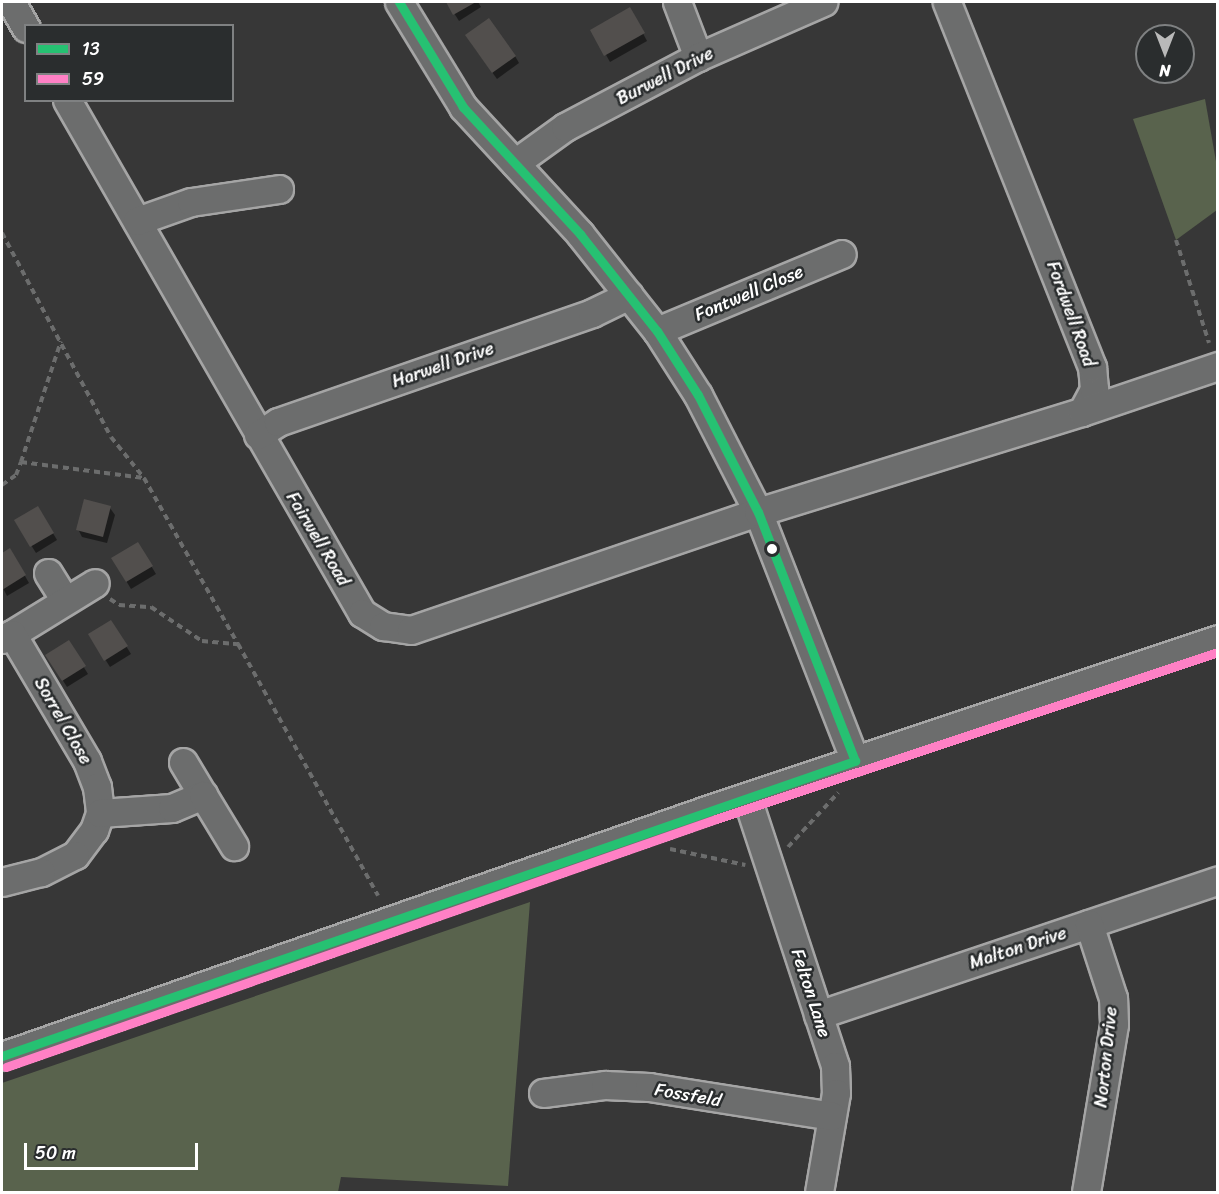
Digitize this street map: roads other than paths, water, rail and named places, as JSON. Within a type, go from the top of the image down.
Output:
[{"type":"street","points":[[10,2],[24,24]]},
{"type":"street","points":[[399,2],[463,107],[580,234],[657,331],[698,395],[758,512],[855,761]]},
{"type":"street","points":[[677,2],[698,57]]},
{"type":"street","name":"Burwell Drive","points":[[515,163],[565,127],[698,57],[823,2]]},
{"type":"street","name":"Fordwell Road","points":[[947,2],[1092,367],[1094,389],[1082,412]]},
{"type":"street","name":"Fairwell Road","points":[[68,102],[362,613],[383,626],[411,630],[758,512]]},
{"type":"street","points":[[137,221],[182,204],[279,189]]},
{"type":"street","name":"Fontwell Close","points":[[657,331],[841,253]]},
{"type":"street","name":"Harwell Drive","points":[[258,435],[278,422],[592,313],[629,295]]},
{"type":"street","points":[[758,512],[1082,412],[1217,366]]},
{"type":"street","points":[[48,573],[64,599]]},
{"type":"street","name":"Sorrel Close","points":[[98,588],[64,599],[7,637],[87,762],[97,787],[100,813]]},
{"type":"street","points":[[2,1056],[747,798],[1218,639]]},
{"type":"street","points":[[183,762],[234,846]]},
{"type":"street","points":[[2,882],[41,872],[75,855],[94,830],[100,813],[172,808],[203,795]]},
{"type":"street","name":"Felton Lane","points":[[747,798],[835,1066],[832,1116],[819,1192]]},
{"type":"street","name":"Malton Drive","points":[[818,1015],[1218,880]]},
{"type":"street","name":"Norton Drive","points":[[1086,1192],[1114,1024],[1113,998],[1089,924]]},
{"type":"street","name":"Fossfeld","points":[[543,1093],[605,1085],[649,1088],[832,1116]]}]
